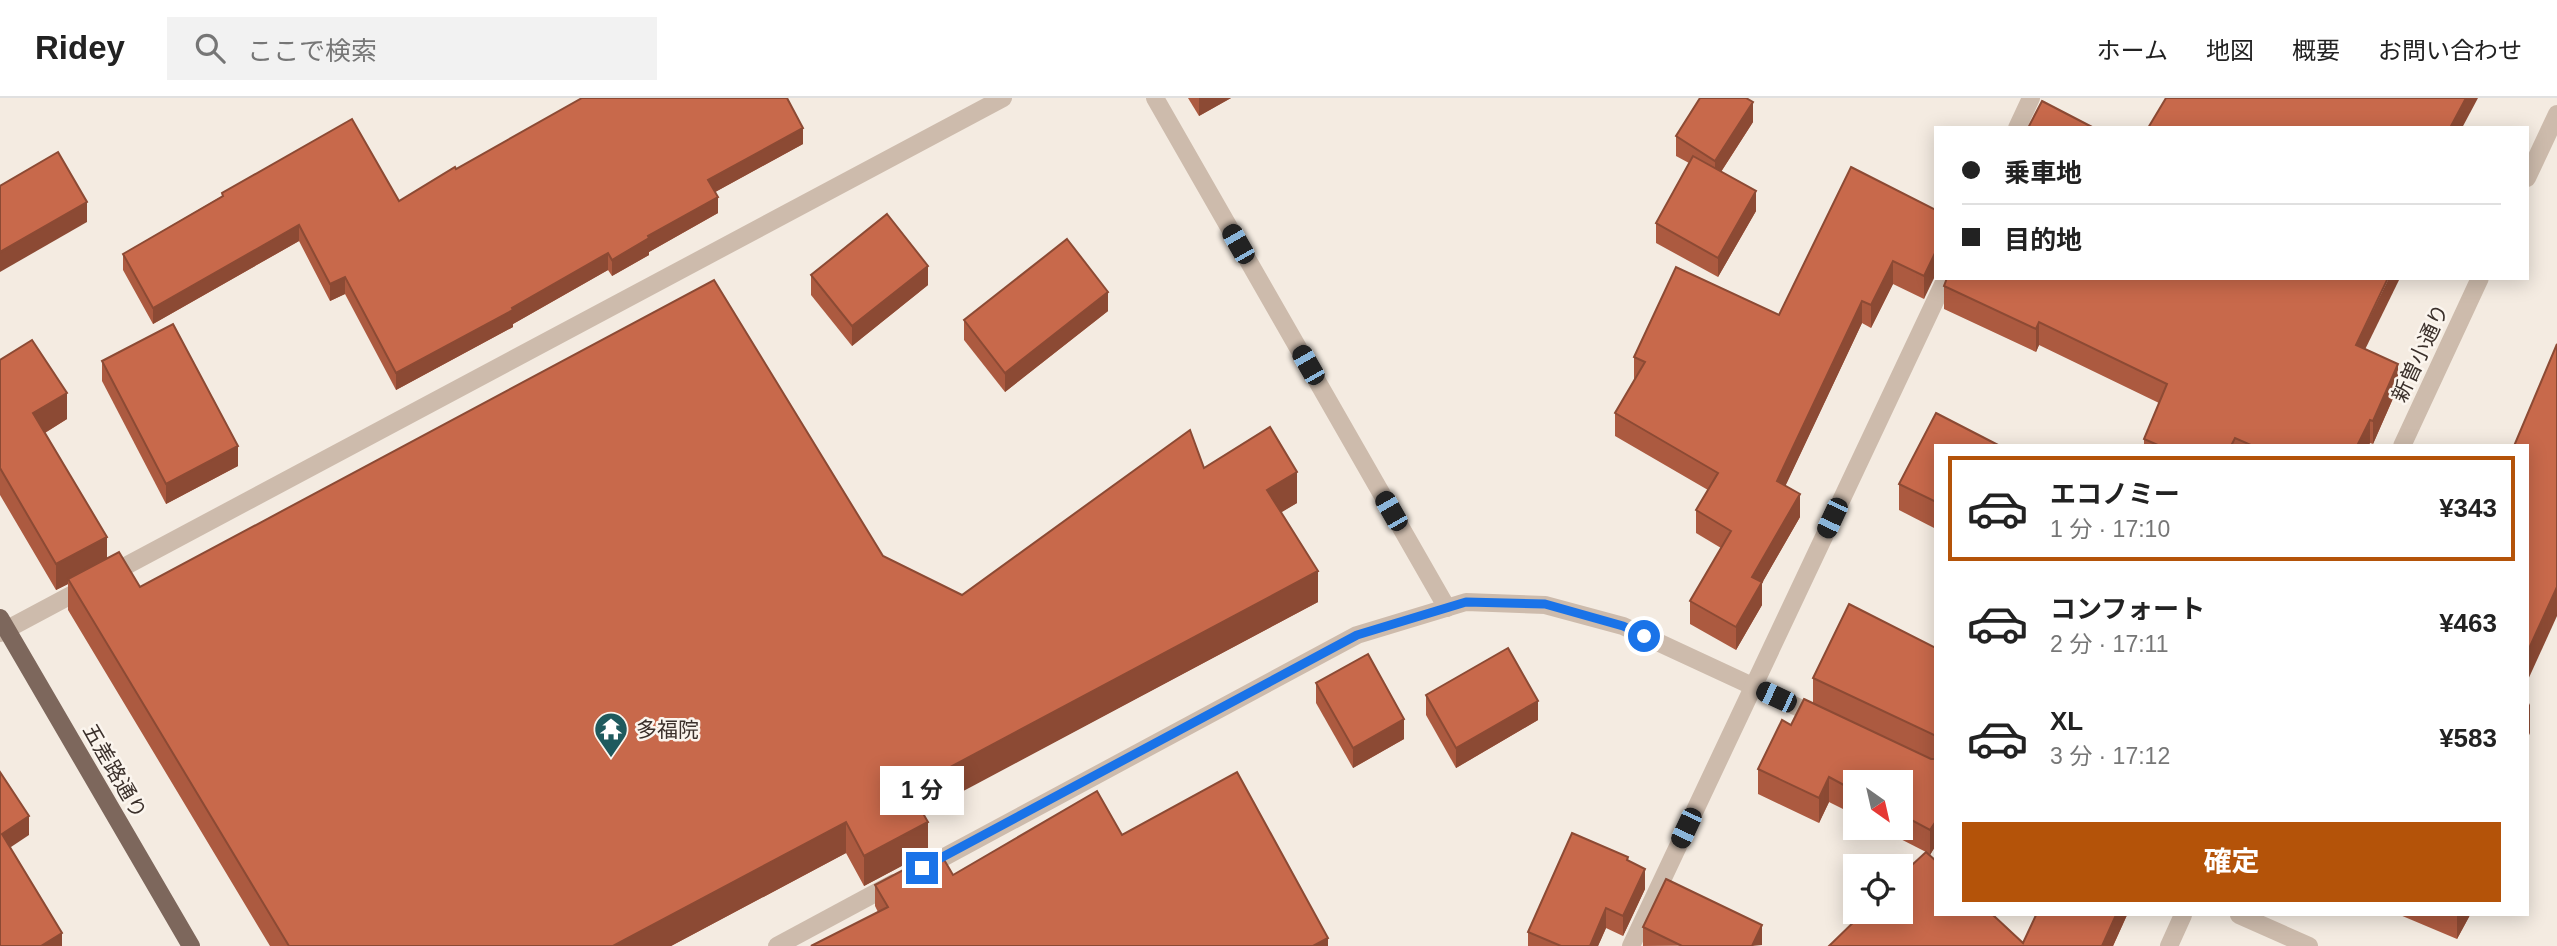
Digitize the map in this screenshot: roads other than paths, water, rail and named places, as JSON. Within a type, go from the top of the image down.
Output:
[{"type":"main road","name":"五差路通り","points":[[2,627],[191,946]]},
{"type":"street","points":[[2,627],[1003,98]]},
{"type":"street","points":[[1155,98],[1447,608]]},
{"type":"street","points":[[2018,126],[2031,98]]},
{"type":"street","points":[[2529,174],[2557,114]]},
{"type":"street","points":[[1631,946],[1944,280]]},
{"type":"street","name":"新曽小通り","points":[[2403,444],[2479,280]]},
{"type":"street","points":[[777,946],[1357,635],[1466,602],[1545,604],[1623,626],[1838,727]]},
{"type":"street","points":[[2169,946],[2183,916]]},
{"type":"street","points":[[2241,916],[2309,946]]},
{"type":"place","name":"多福院","points":[[611,759]]}]
